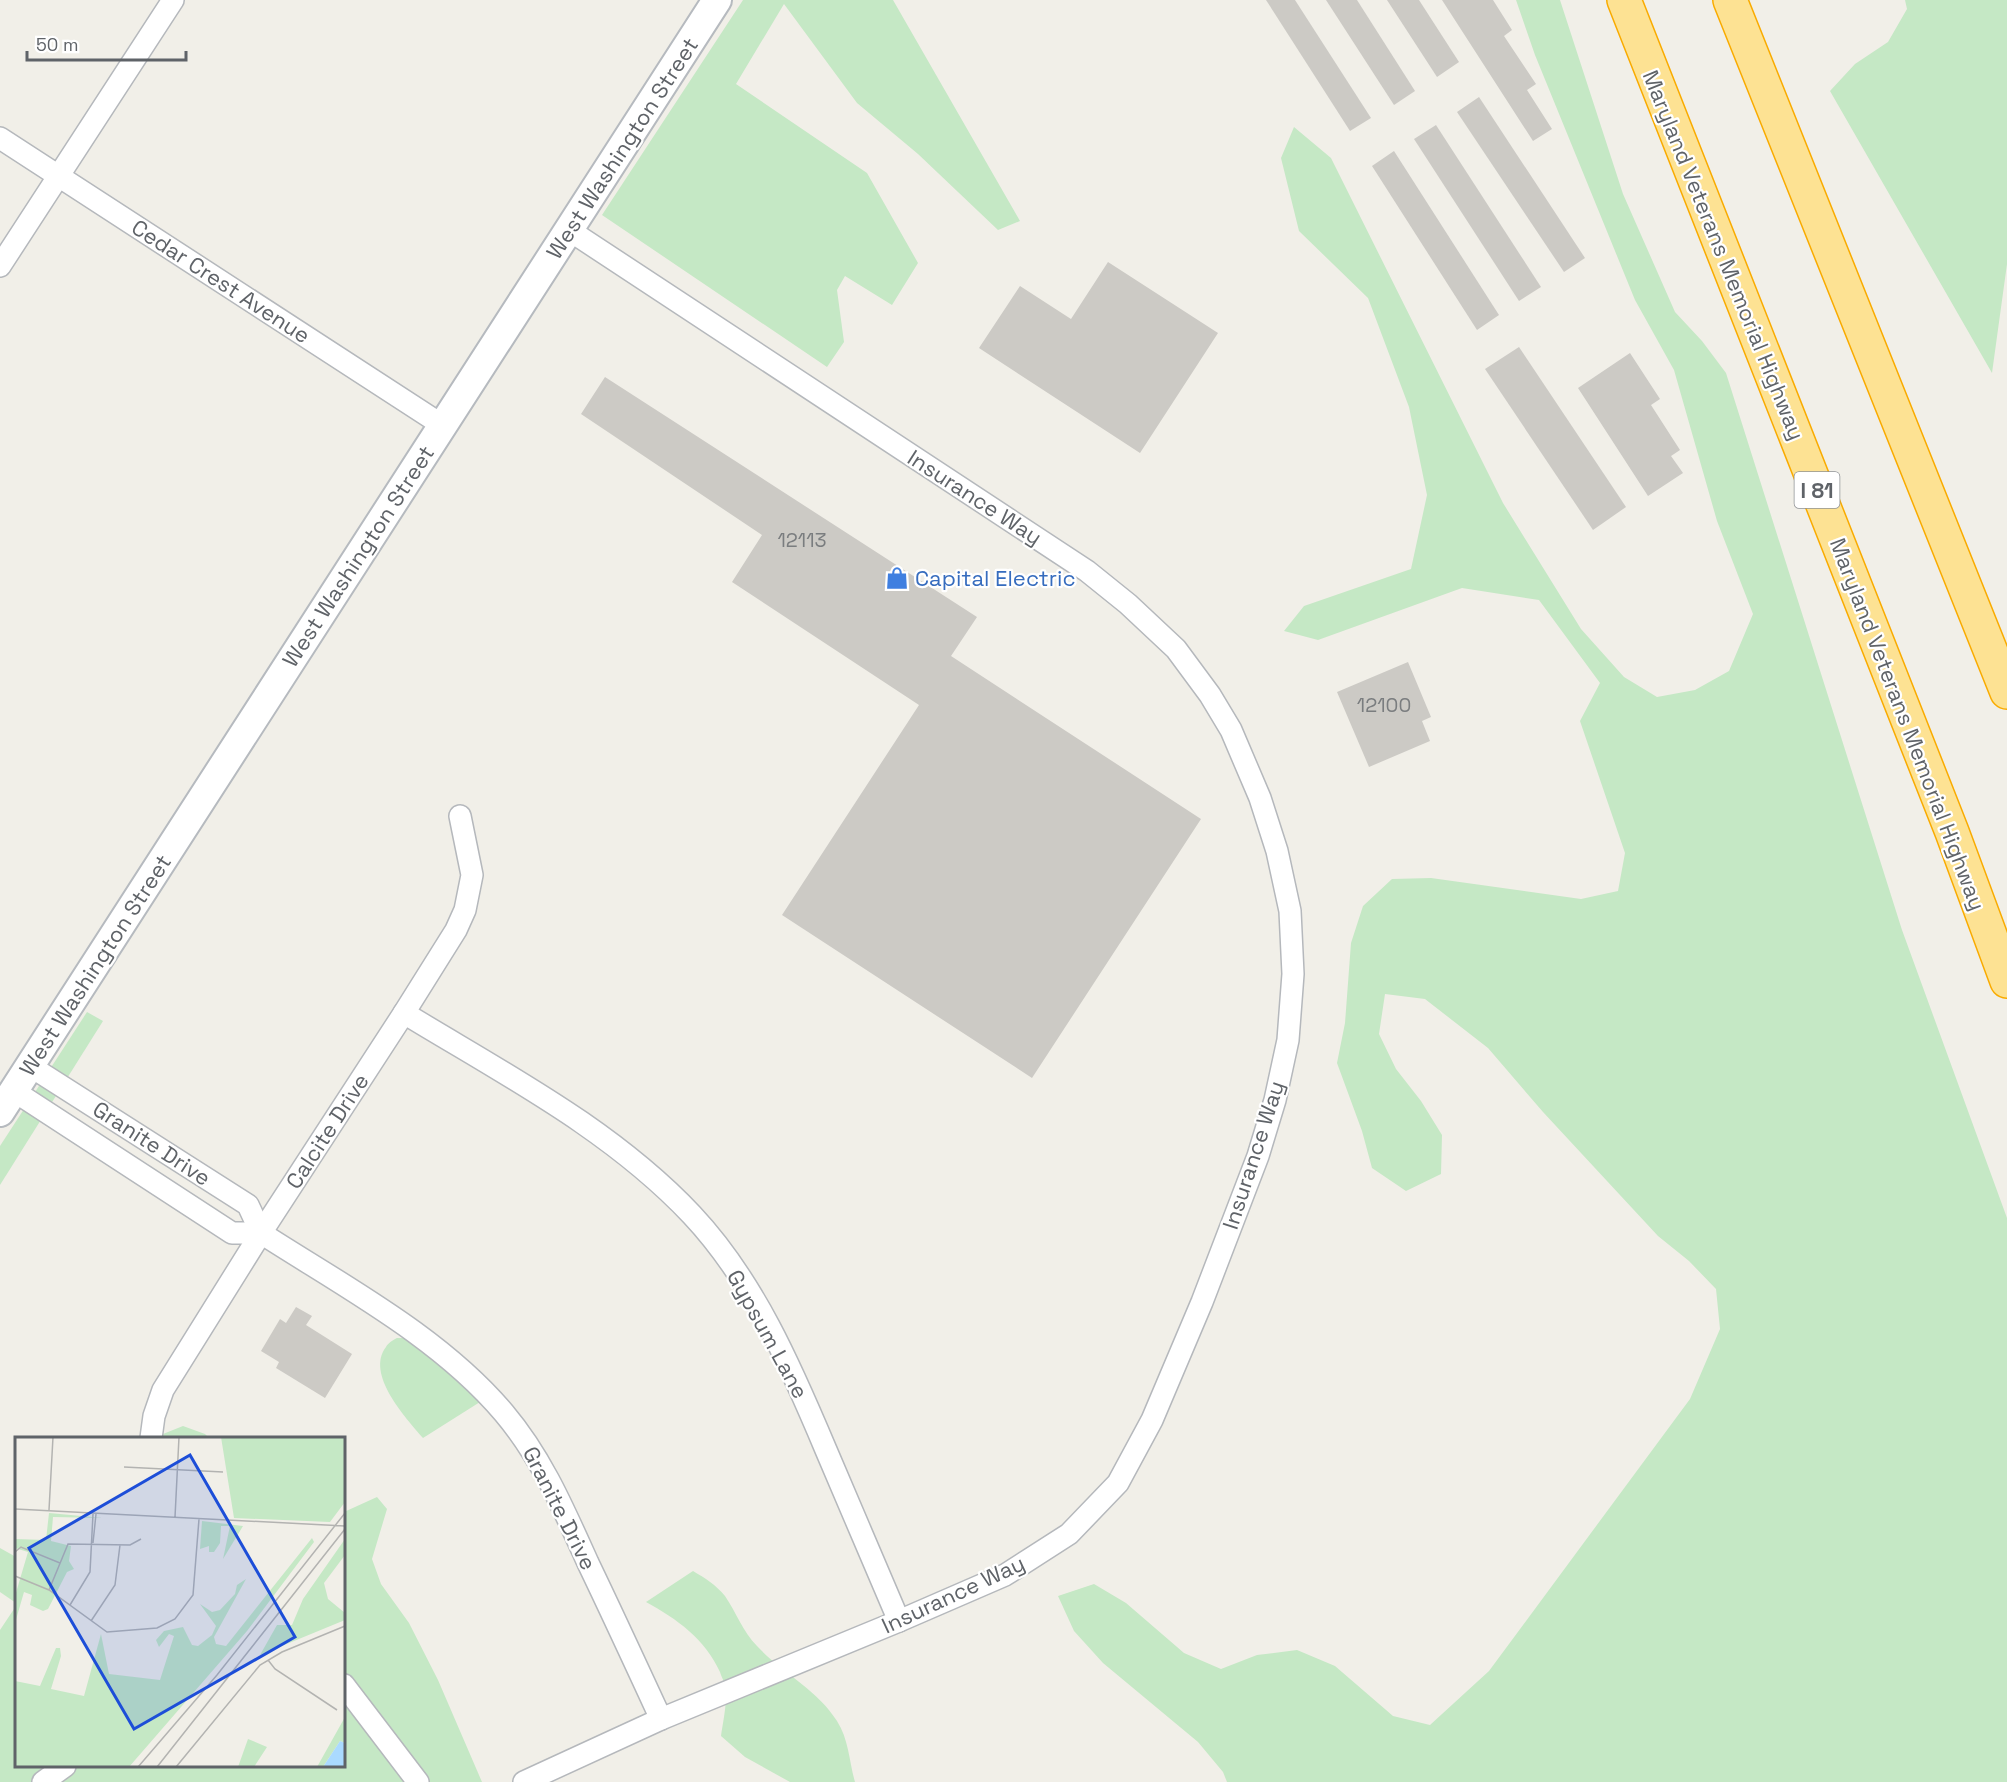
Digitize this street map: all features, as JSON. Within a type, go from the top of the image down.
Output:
[{"type":"highway","name":"Maryland Veterans Memorial Highway","points":[[1624,0],[1952,832],[2007,981]]},
{"type":"highway","points":[[1730,0],[2007,692]]},
{"type":"main road","name":"West Washington Street","points":[[7,1102],[717,0]]},
{"type":"street","points":[[0,266],[173,0]]},
{"type":"street","name":"Cedar Crest Avenue","points":[[0,138],[442,425]]},
{"type":"street","name":"Insurance Way","points":[[524,1782],[661,1719],[1005,1575],[1069,1534],[1118,1483],[1152,1420],[1202,1302],[1258,1156],[1275,1100],[1288,1040],[1293,974],[1290,911],[1279,861],[1260,798],[1226,721],[1176,649],[1128,604],[1087,571],[569,230]]},
{"type":"street","name":"Calcite Drive","points":[[151,1437],[154,1416],[163,1390],[331,1122],[456,930],[465,910],[472,875],[460,816]]},
{"type":"street","name":"Gypsum Lane","points":[[404,1013],[595,1130],[653,1178],[692,1215],[718,1246],[742,1280],[780,1347],[806,1402],[899,1621]]},
{"type":"street","name":"Granite Drive","points":[[30,1066],[248,1205],[261,1233],[414,1332],[450,1359],[503,1412],[523,1436],[551,1482],[661,1719]]},
{"type":"street","name":"Granite Drive","points":[[7,1102],[232,1233],[261,1233]]},
{"type":"street","points":[[345,1686],[418,1782]]},
{"type":"street","points":[[43,1782],[64,1767]]},
{"type":"green space","points":[[743,0],[893,0],[1020,221],[998,230],[918,154],[857,103],[784,4],[736,84],[867,173],[918,263],[892,305],[845,276],[837,290],[844,342],[827,367],[602,215]]},
{"type":"green space","points":[[1516,0],[1560,0],[1623,194],[1675,312],[1702,341],[1726,373],[1902,930],[2007,1218],[2007,1782],[1227,1782],[1223,1772],[1198,1742],[1103,1663],[1074,1631],[1058,1596],[1094,1584],[1126,1603],[1184,1653],[1221,1669],[1257,1655],[1297,1650],[1335,1666],[1393,1716],[1430,1725],[1489,1671],[1690,1399],[1720,1329],[1716,1289],[1689,1261],[1658,1236],[1543,1112],[1488,1048],[1425,999],[1385,994],[1379,1034],[1396,1069],[1421,1101],[1442,1135],[1441,1174],[1406,1191],[1372,1168],[1362,1131],[1337,1063],[1345,1023],[1351,943],[1363,906],[1392,879],[1431,878],[1581,899],[1618,891],[1625,853],[1580,721],[1600,683],[1539,600],[1462,588],[1318,640],[1284,631],[1304,606],[1411,569],[1427,495],[1409,407],[1368,298],[1299,231],[1281,158],[1294,127],[1331,158],[1503,503],[1581,629],[1624,677],[1657,697],[1695,690],[1729,671],[1753,614],[1717,521],[1674,370],[1635,300],[1535,55]]},
{"type":"green space","points":[[1905,0],[2007,0],[2007,264],[1992,373],[1830,91],[1855,64],[1888,42],[1907,9]]},
{"type":"green space","points":[[87,1012],[103,1021],[0,1185],[0,1146]]},
{"type":"green space","points":[[397,1338],[411,1338],[480,1402],[423,1438],[398,1408],[384,1382],[381,1358],[389,1343]]},
{"type":"green space","points":[[183,1426],[208,1437],[160,1437]]},
{"type":"green space","points":[[377,1497],[387,1509],[372,1559],[381,1584],[409,1623],[438,1680],[482,1782],[0,1782],[0,1630],[15,1608],[15,1767],[345,1767],[345,1512]]},
{"type":"green space","points":[[0,1548],[15,1556],[15,1602],[0,1592]]},
{"type":"green space","points":[[693,1571],[718,1588],[725,1596],[757,1646],[829,1710],[844,1736],[855,1782],[790,1782],[745,1757],[721,1736],[726,1691],[714,1660],[689,1631],[669,1615],[646,1602]]},
{"type":"building","points":[[1266,0],[1295,0],[1371,118],[1350,131]]},
{"type":"building","points":[[1326,0],[1357,0],[1415,91],[1394,105]]},
{"type":"building","points":[[1387,0],[1419,0],[1459,62],[1437,77]]},
{"type":"building","points":[[1442,0],[1493,0],[1512,30],[1504,36],[1536,84],[1527,90],[1552,129],[1533,141]]},
{"type":"building","points":[[1479,97],[1585,258],[1564,272],[1457,112]]},
{"type":"building","points":[[1436,125],[1541,287],[1519,301],[1414,139]]},
{"type":"building","points":[[1394,151],[1499,315],[1477,330],[1372,166]]},
{"type":"building","points":[[1108,262],[1218,333],[1140,453],[979,348],[1020,286],[1071,319]]},
{"type":"building","points":[[1519,347],[1626,507],[1593,530],[1485,369]]},
{"type":"building","points":[[1630,353],[1660,399],[1651,405],[1680,450],[1671,456],[1683,473],[1648,496],[1578,388]]},
{"type":"building","points":[[605,377],[977,617],[951,656],[1201,819],[1032,1078],[782,915],[919,705],[732,582],[762,535],[581,414]]},
{"type":"building","points":[[1408,662],[1431,717],[1422,721],[1430,741],[1369,767],[1337,692]]},
{"type":"building","points":[[296,1307],[312,1316],[306,1325],[352,1354],[325,1398],[276,1368],[279,1362],[261,1351],[280,1319],[286,1323]]},
{"type":"place","name":"Capital Electric","points":[[897,578]]}]
